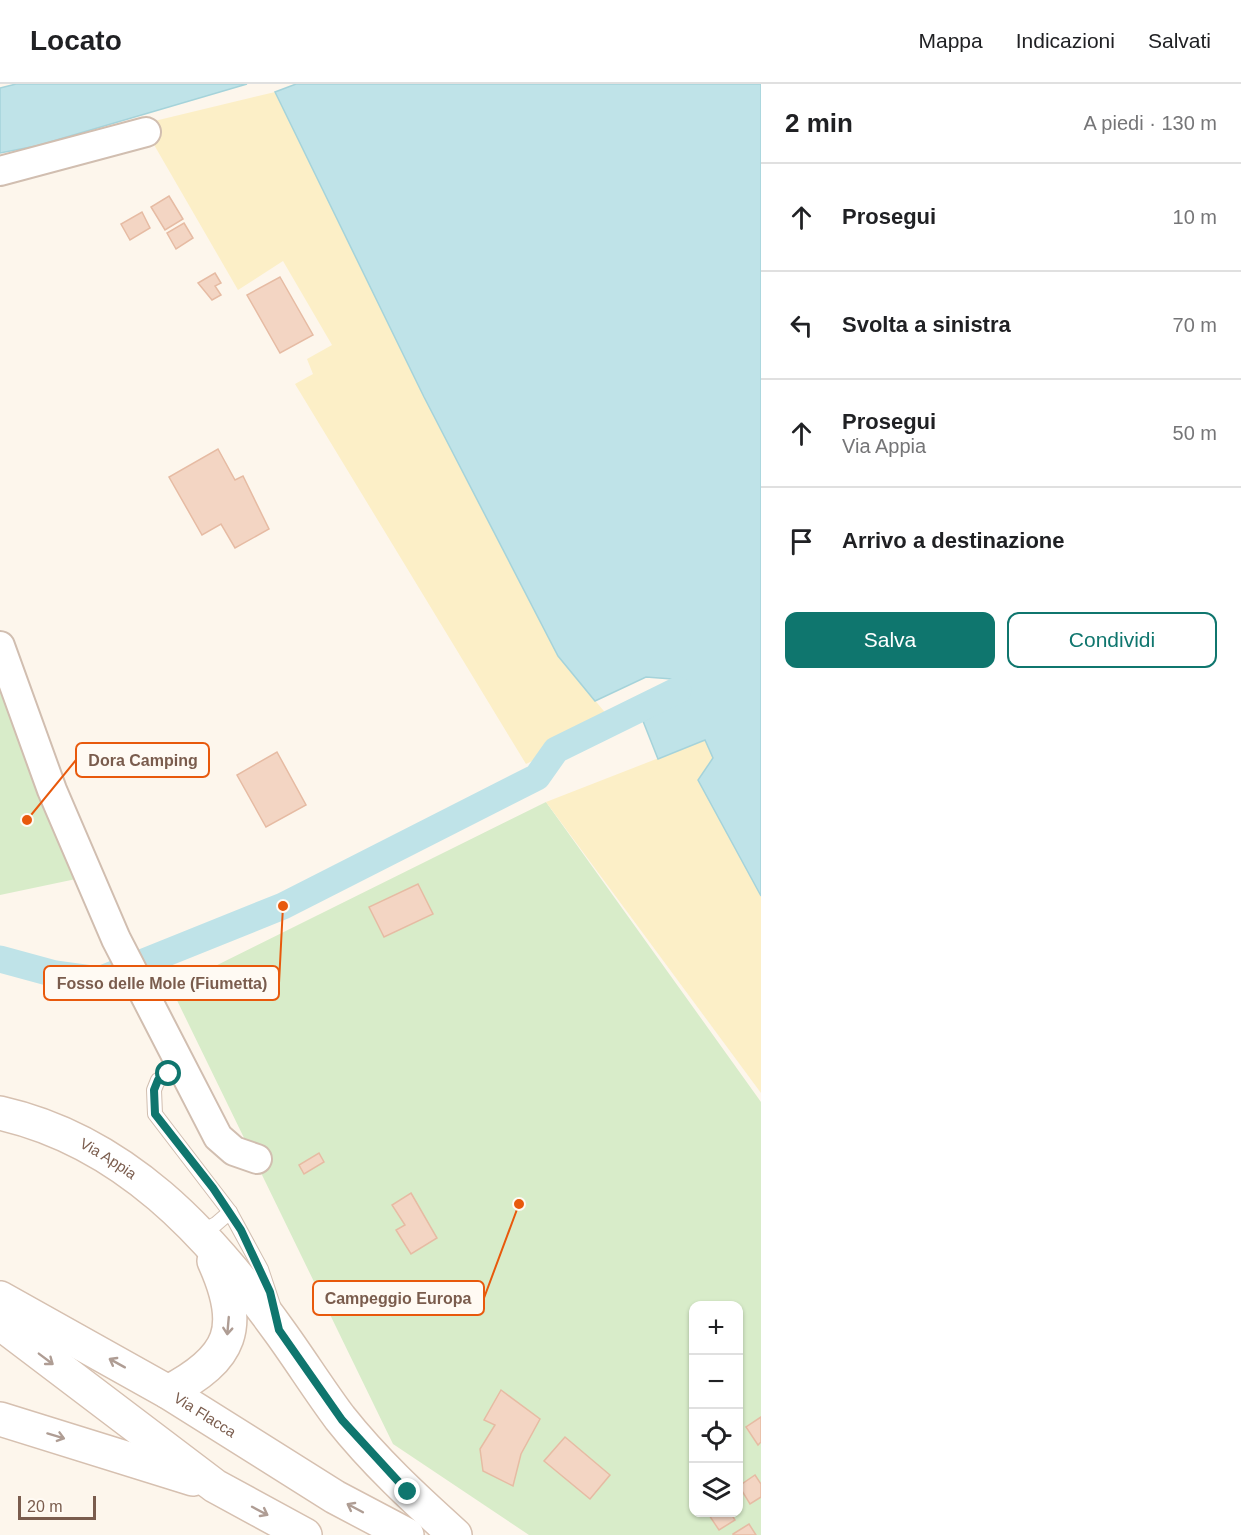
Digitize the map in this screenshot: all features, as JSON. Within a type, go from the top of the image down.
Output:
[{"type":"main road","name":"Via Appia","points":[[0,1113],[54,1131],[112,1160],[150,1186],[201,1232],[279,1330],[342,1420],[394,1478],[455,1535]]},
{"type":"main road","name":"Via Appia","points":[[168,1392],[214,1362],[227,1339],[230,1323],[228,1298],[201,1232]]},
{"type":"main road","name":"Via Flacca","points":[[0,1298],[168,1392],[335,1497],[407,1535]]},
{"type":"main road","points":[[0,1323],[215,1486],[305,1535]]},
{"type":"main road","points":[[0,1419],[215,1486]]},
{"type":"street","points":[[0,171],[146,132]]},
{"type":"street","points":[[0,646],[52,790],[128,964],[218,1137],[234,1151],[256,1159]]},
{"type":"lane","points":[[182,1071],[158,1080],[154,1090],[155,1114],[230,1212],[261,1269],[279,1330]]},
{"type":"lane","points":[[201,1232],[216,1224],[230,1212]]},
{"type":"green space","points":[[0,686],[76,879],[0,895]]},
{"type":"green space","points":[[546,802],[761,1102],[761,1535],[529,1535],[393,1444],[171,988]]},
{"type":"sand","points":[[275,92],[424,397],[558,656],[613,722],[526,764],[295,384],[313,374],[307,359],[332,345],[283,261],[238,290],[142,124]]},
{"type":"sand","points":[[705,740],[713,758],[698,780],[761,896],[761,1093],[546,802]]},
{"type":"water","points":[[16,84],[247,84],[36,146],[0,153],[0,88]]},
{"type":"water","points":[[296,84],[761,84],[761,896],[698,780],[713,758],[705,740],[658,759],[643,721],[684,699],[672,679],[646,677],[595,701],[558,656],[424,397],[275,92]]},
{"type":"building","points":[[169,196],[183,219],[165,230],[151,207]]},
{"type":"building","points":[[142,212],[150,228],[130,240],[121,224]]},
{"type":"building","points":[[184,223],[193,238],[176,249],[167,233]]},
{"type":"building","points":[[215,273],[221,283],[215,286],[221,295],[212,300],[198,283]]},
{"type":"building","points":[[280,277],[313,335],[280,353],[247,295]]},
{"type":"building","points":[[218,449],[235,480],[243,476],[269,529],[235,548],[221,524],[202,535],[169,477]]},
{"type":"building","points":[[277,752],[306,805],[266,827],[237,775]]},
{"type":"building","points":[[418,884],[433,914],[384,937],[369,907]]},
{"type":"building","points":[[319,1153],[324,1162],[304,1174],[299,1165]]},
{"type":"building","points":[[411,1193],[437,1238],[411,1254],[396,1230],[405,1225],[392,1205]]},
{"type":"building","points":[[501,1390],[540,1419],[521,1454],[513,1486],[483,1471],[480,1449],[495,1425],[484,1420]]},
{"type":"building","points":[[761,1417],[761,1442],[758,1445],[746,1427]]},
{"type":"building","points":[[565,1437],[610,1475],[590,1499],[544,1461]]},
{"type":"building","points":[[755,1475],[761,1484],[761,1497],[750,1504],[743,1493],[743,1483]]},
{"type":"building","points":[[710,1517],[733,1517],[735,1520],[719,1530]]},
{"type":"building","points":[[749,1524],[756,1535],[733,1535],[733,1534]]},
{"type":"waterway","points":[[0,959],[55,974],[99,980],[283,906],[537,777],[556,750],[678,690]]},
{"type":"place","name":"Dora Camping","points":[[27,820]]},
{"type":"place","name":"Fosso delle Mole (Fiumetta)","points":[[283,906]]},
{"type":"place","name":"Campeggio Europa","points":[[519,1204]]},
{"type":"route","points":[[169,1074],[158,1080],[154,1090],[155,1114],[213,1188],[241,1230],[270,1292],[279,1330],[342,1420],[408,1492]]}]
